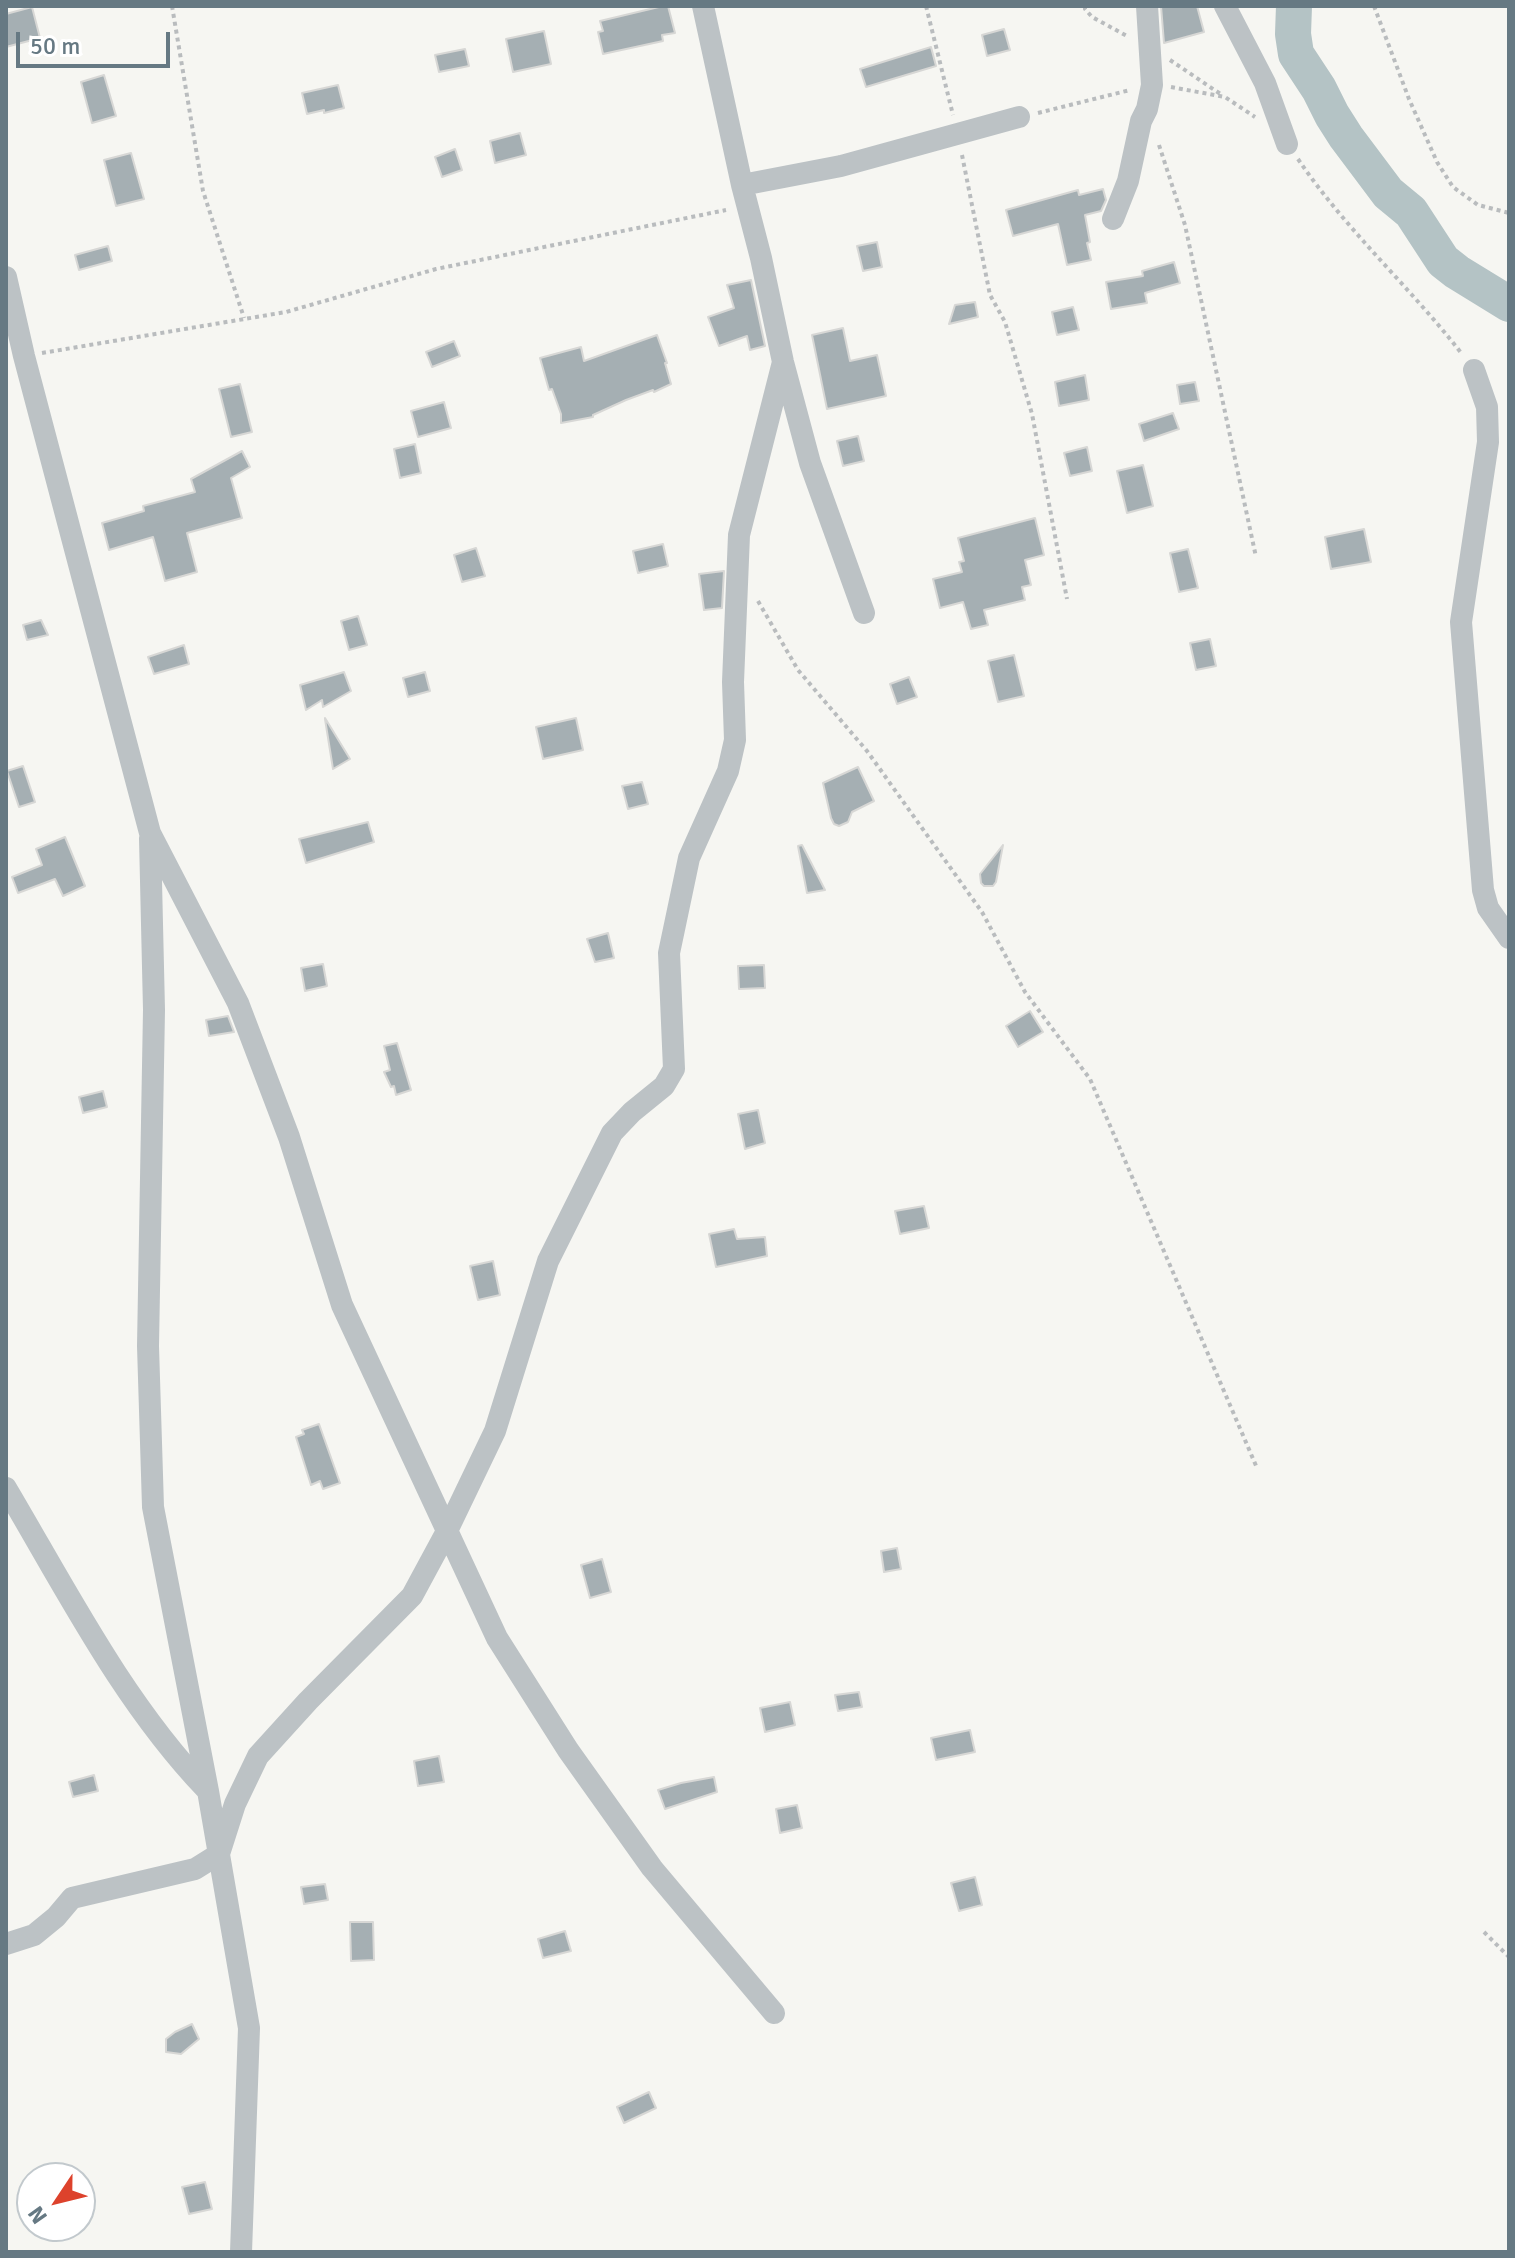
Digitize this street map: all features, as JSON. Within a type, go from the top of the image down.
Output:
[{"type":"street","points":[[703,6],[783,362],[810,463],[864,613]]},
{"type":"street","points":[[1113,219],[1128,181],[1152,85],[1147,6]]},
{"type":"street","points":[[1225,6],[1260,73],[1287,144]]},
{"type":"street","points":[[745,195],[957,132],[1019,117]]},
{"type":"street","points":[[6,277],[15,358],[150,833],[238,1003],[289,1137],[342,1305],[497,1638],[568,1750],[652,1868],[774,2013]]},
{"type":"street","points":[[6,1944],[34,1935],[56,1917],[72,1898],[195,1869],[219,1854],[235,1804],[258,1756],[412,1596],[495,1431],[548,1261],[612,1133],[664,1086],[674,1069],[669,953],[689,858],[728,771],[735,740],[733,682],[739,535],[783,362]]},
{"type":"street","points":[[1474,370],[1487,407],[1488,442],[1461,622],[1483,890],[1488,908],[1509,938]]},
{"type":"street","points":[[150,833],[154,1010],[148,1346],[153,1507],[208,1791],[249,2028],[241,2252]]},
{"type":"street","points":[[6,1488],[112,1667],[180,1762],[208,1791]]},
{"type":"path","points":[[172,6],[203,191],[244,318]]},
{"type":"path","points":[[926,6],[957,132],[990,295],[1005,322],[1032,414],[1067,599]]},
{"type":"path","points":[[1085,6],[1092,17],[1151,49],[1225,97],[1287,144],[1356,234],[1474,370]]},
{"type":"path","points":[[1374,6],[1409,99],[1437,162],[1453,187],[1478,205],[1509,213]]},
{"type":"path","points":[[1019,117],[1152,85],[1225,97]]},
{"type":"path","points":[[1141,121],[1157,140],[1185,225],[1256,557]]},
{"type":"path","points":[[15,358],[286,312],[436,269],[745,195]]},
{"type":"path","points":[[737,564],[798,670],[867,751],[947,862],[982,912],[1025,992],[1090,1079],[1257,1468]]},
{"type":"path","points":[[1484,1932],[1509,1957]]},
{"type":"building","points":[[668,6],[675,33],[662,35],[663,41],[603,54],[598,32],[603,31],[600,21]]},
{"type":"building","points":[[1161,6],[1197,6],[1204,32],[1164,43]]},
{"type":"building","points":[[32,7],[40,38],[6,47],[6,14]]},
{"type":"building","points":[[1004,29],[1010,50],[987,56],[982,35]]},
{"type":"building","points":[[544,31],[551,64],[513,72],[506,39]]},
{"type":"building","points":[[931,47],[936,66],[866,87],[860,69]]},
{"type":"building","points":[[465,49],[469,66],[439,72],[435,55]]},
{"type":"building","points":[[104,75],[116,116],[92,123],[81,82]]},
{"type":"building","points":[[338,85],[344,108],[307,114],[302,93]]},
{"type":"building","points":[[520,133],[526,155],[495,163],[490,141]]},
{"type":"building","points":[[455,149],[462,170],[442,177],[435,157]]},
{"type":"building","points":[[131,153],[144,199],[116,206],[104,160]]},
{"type":"building","points":[[1103,189],[1106,200],[1101,211],[1085,215],[1091,260],[1067,265],[1058,224],[1013,236],[1006,210],[1078,190],[1079,195]]},
{"type":"building","points":[[877,242],[882,267],[863,271],[857,246]]},
{"type":"building","points":[[108,246],[112,261],[79,270],[75,255]]},
{"type":"building","points":[[1174,262],[1180,283],[1145,293],[1147,303],[1111,309],[1106,282],[1143,276],[1142,271]]},
{"type":"building","points":[[751,280],[765,346],[750,350],[747,336],[719,346],[708,317],[734,308],[727,285]]},
{"type":"building","points":[[975,302],[978,317],[949,324],[955,305]]},
{"type":"building","points":[[1073,307],[1079,330],[1057,335],[1052,312]]},
{"type":"building","points":[[843,328],[850,361],[877,355],[886,396],[827,409],[812,335]]},
{"type":"building","points":[[657,335],[671,384],[626,400],[593,417],[561,423],[561,414],[552,389],[549,390],[540,358],[581,347],[584,361]]},
{"type":"building","points":[[454,341],[460,356],[432,367],[426,352]]},
{"type":"building","points":[[1085,375],[1089,400],[1059,406],[1055,382]]},
{"type":"building","points":[[1195,382],[1199,401],[1180,404],[1177,385]]},
{"type":"building","points":[[240,384],[252,432],[231,437],[219,389]]},
{"type":"building","points":[[444,402],[451,428],[418,437],[411,411]]},
{"type":"building","points":[[1173,413],[1179,429],[1144,441],[1139,424]]},
{"type":"building","points":[[858,436],[864,461],[843,466],[837,441]]},
{"type":"building","points":[[415,444],[421,473],[400,478],[394,449]]},
{"type":"building","points":[[1087,447],[1092,471],[1070,476],[1064,453]]},
{"type":"building","points":[[242,451],[250,467],[231,478],[242,518],[187,533],[197,572],[165,581],[153,537],[109,550],[102,523],[144,511],[143,506],[195,492],[191,479]]},
{"type":"building","points":[[1143,465],[1153,506],[1127,513],[1117,471]]},
{"type":"building","points":[[1035,518],[1044,555],[1025,560],[1031,585],[1022,587],[1025,600],[984,610],[988,625],[971,629],[963,602],[940,608],[933,579],[962,572],[959,562],[964,561],[958,538]]},
{"type":"building","points":[[1364,529],[1371,562],[1331,569],[1325,537]]},
{"type":"building","points":[[663,544],[668,566],[638,573],[633,551]]},
{"type":"building","points":[[476,548],[485,576],[462,582],[454,555]]},
{"type":"building","points":[[1188,549],[1198,588],[1179,592],[1170,553]]},
{"type":"building","points":[[724,571],[722,608],[704,610],[699,574]]},
{"type":"building","points":[[358,616],[367,645],[349,650],[341,621]]},
{"type":"building","points":[[41,620],[48,635],[27,640],[23,625]]},
{"type":"building","points":[[1210,639],[1216,666],[1196,670],[1190,643]]},
{"type":"building","points":[[184,645],[189,664],[154,674],[148,657]]},
{"type":"building","points":[[1014,655],[1024,696],[998,702],[988,661]]},
{"type":"building","points":[[344,672],[351,691],[323,707],[322,700],[306,710],[300,685]]},
{"type":"building","points":[[425,672],[430,691],[408,697],[403,678]]},
{"type":"building","points":[[909,677],[917,697],[897,704],[890,684]]},
{"type":"building","points":[[576,718],[583,750],[543,759],[536,727]]},
{"type":"building","points":[[325,719],[350,759],[333,769]]},
{"type":"building","points":[[23,766],[35,802],[19,807],[7,771]]},
{"type":"building","points":[[858,767],[874,801],[852,812],[848,822],[839,826],[831,818],[823,783]]},
{"type":"building","points":[[642,782],[648,804],[628,809],[622,786]]},
{"type":"building","points":[[368,822],[374,842],[306,863],[299,839]]},
{"type":"building","points":[[65,837],[85,886],[63,896],[55,879],[18,893],[12,877],[42,865],[36,849]]},
{"type":"building","points":[[802,845],[825,890],[807,893],[798,846]]},
{"type":"building","points":[[1003,845],[996,882],[993,886],[984,886],[980,874]]},
{"type":"building","points":[[608,933],[614,958],[595,962],[587,939]]},
{"type":"building","points":[[323,964],[327,986],[305,991],[301,968]]},
{"type":"building","points":[[764,965],[765,988],[739,989],[738,966]]},
{"type":"building","points":[[1030,1011],[1043,1032],[1018,1047],[1006,1026]]},
{"type":"building","points":[[228,1016],[234,1032],[209,1036],[206,1020]]},
{"type":"building","points":[[397,1043],[411,1090],[396,1095],[384,1072],[390,1070],[384,1046]]},
{"type":"building","points":[[103,1091],[107,1107],[83,1113],[79,1097]]},
{"type":"building","points":[[758,1110],[765,1143],[745,1149],[738,1114]]},
{"type":"building","points":[[924,1206],[929,1228],[900,1234],[895,1211]]},
{"type":"building","points":[[734,1229],[737,1239],[765,1237],[767,1256],[716,1267],[709,1234]]},
{"type":"building","points":[[493,1261],[500,1295],[478,1300],[470,1266]]},
{"type":"building","points":[[319,1424],[340,1483],[323,1489],[320,1481],[311,1485],[296,1437],[304,1434],[302,1430]]},
{"type":"building","points":[[897,1548],[901,1569],[884,1572],[881,1551]]},
{"type":"building","points":[[602,1559],[611,1592],[590,1598],[581,1565]]},
{"type":"building","points":[[859,1692],[862,1707],[838,1711],[835,1695]]},
{"type":"building","points":[[790,1702],[795,1725],[765,1732],[760,1708]]},
{"type":"building","points":[[970,1730],[975,1752],[936,1760],[931,1738]]},
{"type":"building","points":[[439,1756],[444,1782],[418,1786],[414,1761]]},
{"type":"building","points":[[94,1775],[98,1791],[73,1797],[69,1782]]},
{"type":"building","points":[[714,1777],[717,1792],[665,1809],[658,1790]]},
{"type":"building","points":[[797,1805],[802,1828],[780,1833],[776,1809]]},
{"type":"building","points":[[975,1877],[982,1905],[959,1911],[951,1883]]},
{"type":"building","points":[[325,1884],[328,1900],[304,1904],[301,1887]]},
{"type":"building","points":[[350,1922],[373,1922],[374,1960],[351,1961]]},
{"type":"building","points":[[565,1931],[571,1951],[543,1958],[538,1939]]},
{"type":"building","points":[[192,2024],[199,2039],[181,2054],[166,2052],[166,2039]]},
{"type":"building","points":[[649,2092],[656,2108],[624,2123],[617,2107]]},
{"type":"building","points":[[205,2182],[212,2209],[189,2214],[182,2187]]},
{"type":"waterway","points":[[1294,6],[1296,54],[1346,137],[1388,193],[1411,212],[1443,261],[1509,304]]}]
